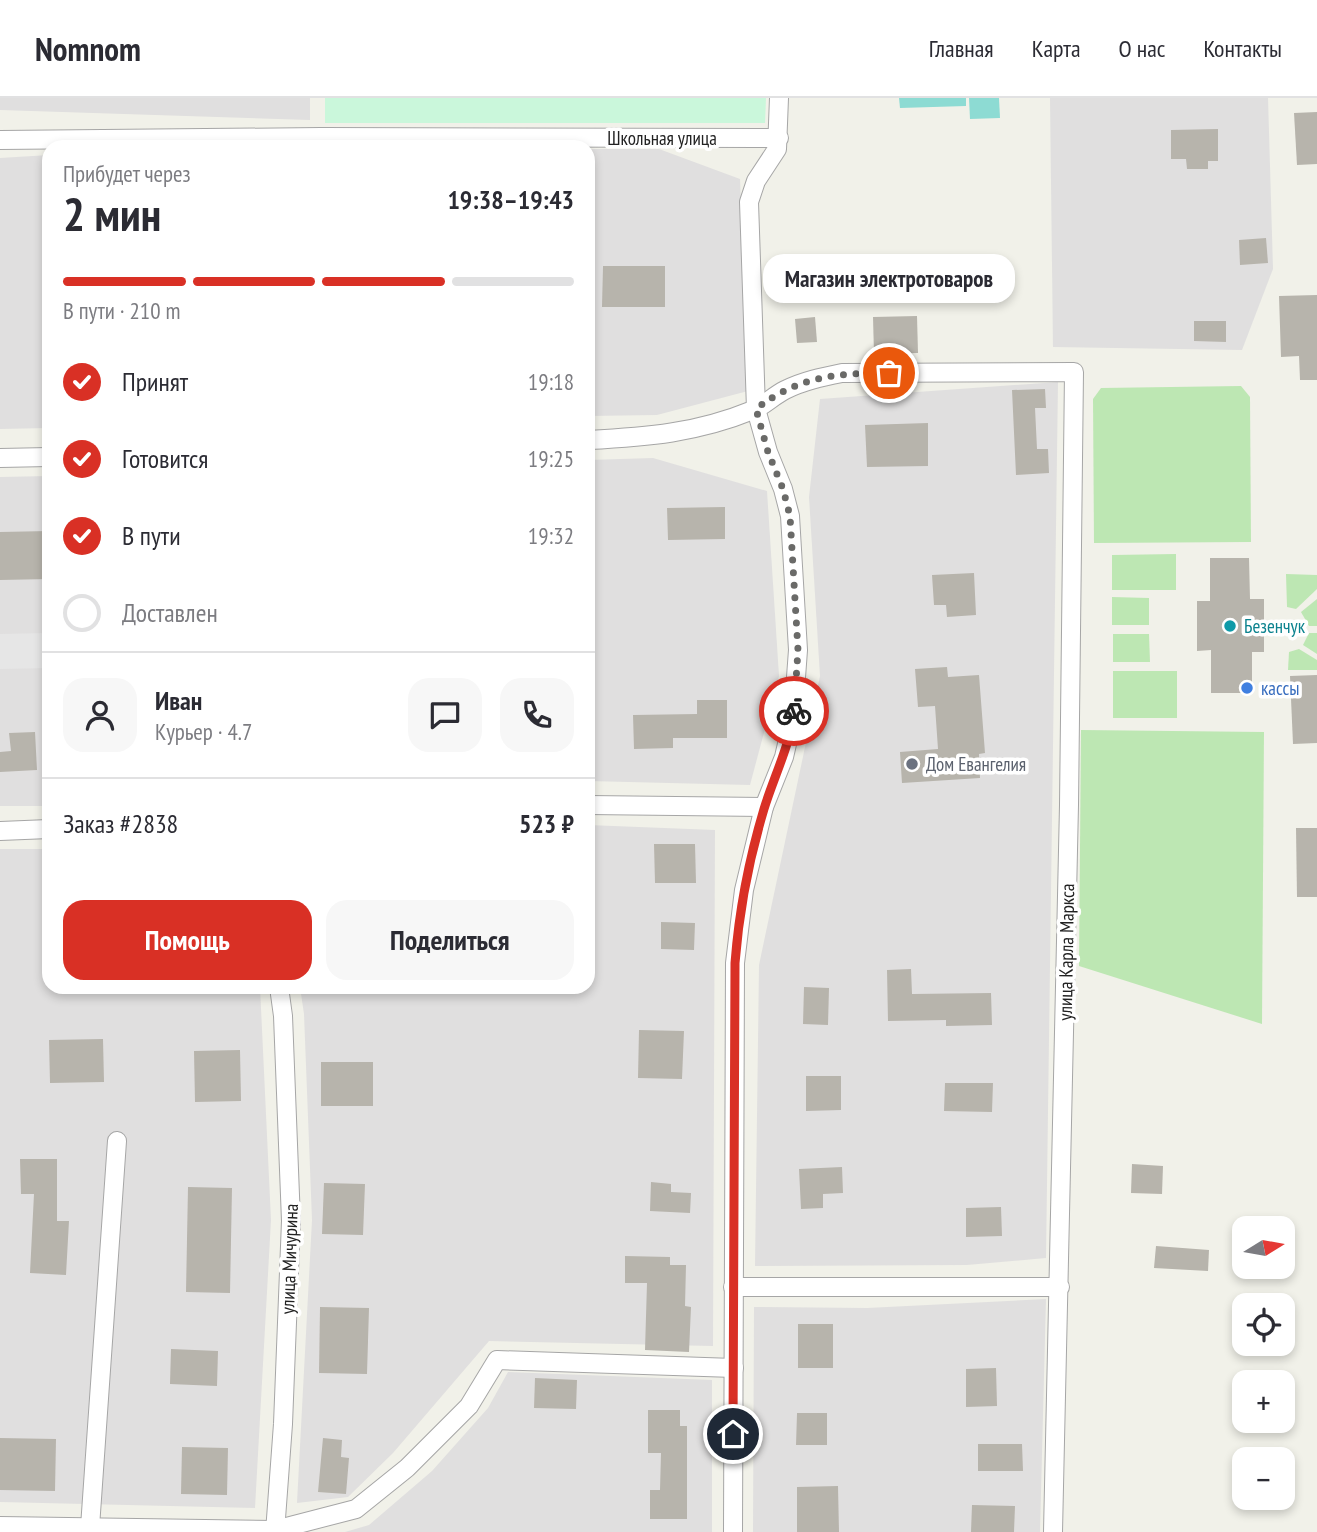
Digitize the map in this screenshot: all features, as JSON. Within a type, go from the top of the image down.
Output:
[{"type":"street","points":[[733,1532],[735,963],[744,890],[764,807],[784,757],[793,718],[798,650],[790,516],[756,409],[749,202],[756,181],[777,149],[779,98]]},
{"type":"street","name":"Школьная улица","points":[[0,140],[321,137],[779,138]]},
{"type":"street","name":"улица Карла Маркса","points":[[756,409],[786,390],[815,379],[842,373],[1074,372],[1069,818],[1053,1532]]},
{"type":"street","points":[[595,440],[652,437],[707,427],[756,409]]},
{"type":"street","points":[[0,458],[42,457]]},
{"type":"street","points":[[595,805],[764,807]]},
{"type":"street","points":[[0,831],[42,829]]},
{"type":"street","name":"улица Мичурина","points":[[275,1531],[283,1424],[292,1220],[284,1016],[280,994]]},
{"type":"street","points":[[90,1527],[117,1141]]},
{"type":"street","points":[[733,1287],[1060,1287]]},
{"type":"street","points":[[0,1525],[275,1531],[356,1509],[407,1468],[469,1406],[497,1360],[734,1368]]},
{"type":"shaded area","points":[[0,98],[310,98],[310,120],[0,110]]},
{"type":"shaded area","points":[[899,98],[966,98],[966,106],[900,108]]},
{"type":"shaded area","points":[[969,98],[999,98],[1000,118],[970,119]]},
{"type":"shaded area","points":[[1050,98],[1268,98],[1273,269],[1242,350],[1053,347]]},
{"type":"shaded area","points":[[595,149],[659,149],[740,179],[748,391],[657,415],[595,416]]},
{"type":"shaded area","points":[[42,155],[42,428],[0,429],[0,158]]},
{"type":"shaded area","points":[[1058,382],[1046,1258],[967,1265],[755,1266],[759,965],[820,676],[809,497],[820,399]]},
{"type":"shaded area","points":[[653,458],[767,491],[779,676],[750,785],[595,781],[595,460]]},
{"type":"shaded area","points":[[42,476],[42,806],[0,806],[0,477]]},
{"type":"shaded area","points":[[42,633],[42,668],[0,669],[0,634]]},
{"type":"shaded area","points":[[595,825],[715,830],[713,1346],[489,1341],[393,1453],[348,1497],[297,1503],[312,1220],[301,994],[595,994]]},
{"type":"shaded area","points":[[0,849],[42,849],[42,994],[260,994],[271,1220],[255,1508],[0,1502]]},
{"type":"shaded area","points":[[1046,1299],[1040,1532],[753,1532],[754,1307],[867,1308]]},
{"type":"shaded area","points":[[508,1372],[712,1380],[712,1532],[345,1532],[369,1525],[432,1471],[488,1408]]},
{"type":"green space","points":[[325,98],[766,98],[765,123],[325,123]]},
{"type":"green space","points":[[1241,386],[1250,397],[1251,542],[1094,543],[1093,399],[1101,388]]},
{"type":"green space","points":[[1176,554],[1176,590],[1112,590],[1112,555]]},
{"type":"green space","points":[[1286,574],[1317,575],[1317,589],[1296,609],[1287,607]]},
{"type":"green space","points":[[1112,597],[1149,598],[1149,625],[1112,625]]},
{"type":"green space","points":[[1317,599],[1317,626],[1309,626],[1301,612]]},
{"type":"green space","points":[[1309,633],[1317,633],[1317,654],[1303,645]]},
{"type":"green space","points":[[1113,634],[1149,634],[1150,662],[1113,662]]},
{"type":"green space","points":[[1299,649],[1317,660],[1317,670],[1288,670],[1289,652]]},
{"type":"green space","points":[[1113,671],[1177,671],[1177,718],[1113,718]]},
{"type":"green space","points":[[1081,730],[1264,732],[1262,1024],[1079,966]]},
{"type":"building","points":[[1317,112],[1317,164],[1297,165],[1294,113]]},
{"type":"building","points":[[1218,129],[1218,161],[1208,161],[1208,169],[1187,169],[1186,159],[1171,159],[1171,130]]},
{"type":"building","points":[[1266,238],[1268,263],[1240,265],[1239,240]]},
{"type":"building","points":[[603,266],[665,266],[665,307],[602,307]]},
{"type":"building","points":[[1317,295],[1317,380],[1300,380],[1299,356],[1281,357],[1279,296]]},
{"type":"building","points":[[917,316],[918,353],[874,354],[873,317]]},
{"type":"building","points":[[815,317],[817,342],[797,343],[795,319]]},
{"type":"building","points":[[1194,321],[1226,321],[1226,342],[1194,341]]},
{"type":"building","points":[[1045,389],[1046,408],[1035,408],[1037,449],[1048,449],[1049,473],[1016,475],[1012,390]]},
{"type":"building","points":[[928,423],[928,466],[867,467],[865,425]]},
{"type":"building","points":[[725,507],[725,539],[668,540],[667,508]]},
{"type":"building","points":[[42,531],[42,579],[0,580],[0,532]]},
{"type":"building","name":"Безенчук","points":[[1210,558],[1249,558],[1250,599],[1264,599],[1264,652],[1252,652],[1252,693],[1211,693],[1211,650],[1197,651],[1197,601],[1210,601]]},
{"type":"building","points":[[974,573],[976,615],[947,617],[946,605],[934,605],[932,575]]},
{"type":"building","points":[[947,667],[948,677],[979,675],[985,753],[979,754],[980,778],[902,783],[900,752],[938,749],[935,706],[918,707],[915,669]]},
{"type":"building","points":[[1317,675],[1317,743],[1293,744],[1290,676]]},
{"type":"building","points":[[697,700],[727,700],[727,738],[673,738],[673,748],[634,749],[633,715],[697,714]]},
{"type":"building","points":[[35,732],[37,770],[0,772],[0,752],[11,751],[9,733]]},
{"type":"building","points":[[1296,828],[1317,828],[1317,897],[1297,897]]},
{"type":"building","points":[[654,844],[695,844],[696,883],[655,883]]},
{"type":"building","points":[[661,922],[695,923],[694,950],[661,949]]},
{"type":"building","points":[[911,969],[912,994],[991,993],[992,1025],[946,1026],[946,1020],[888,1021],[887,970]]},
{"type":"building","points":[[804,987],[829,988],[828,1025],[803,1024]]},
{"type":"building","points":[[639,1030],[684,1031],[682,1079],[638,1078]]},
{"type":"building","points":[[103,1039],[104,1082],[50,1083],[49,1040]]},
{"type":"building","points":[[240,1050],[241,1101],[195,1102],[194,1051]]},
{"type":"building","points":[[321,1062],[373,1062],[373,1106],[321,1106]]},
{"type":"building","points":[[806,1076],[841,1076],[841,1110],[806,1111]]},
{"type":"building","points":[[945,1083],[993,1083],[992,1112],[944,1111]]},
{"type":"building","points":[[20,1159],[57,1159],[57,1221],[69,1221],[66,1275],[30,1273],[34,1194],[21,1194]]},
{"type":"building","points":[[1132,1164],[1163,1166],[1162,1194],[1131,1193]]},
{"type":"building","points":[[842,1167],[843,1193],[823,1194],[823,1208],[801,1209],[799,1169]]},
{"type":"building","points":[[651,1182],[671,1184],[671,1192],[691,1193],[690,1213],[650,1211]]},
{"type":"building","points":[[324,1183],[365,1184],[363,1235],[322,1234]]},
{"type":"building","points":[[188,1187],[232,1188],[230,1293],[186,1292]]},
{"type":"building","points":[[1001,1207],[1002,1236],[966,1237],[966,1208]]},
{"type":"building","points":[[1156,1246],[1209,1250],[1208,1271],[1154,1268]]},
{"type":"building","points":[[625,1256],[670,1257],[670,1265],[686,1265],[685,1306],[691,1307],[689,1352],[645,1350],[647,1283],[625,1283]]},
{"type":"building","points":[[320,1307],[369,1308],[367,1374],[319,1373]]},
{"type":"building","points":[[798,1324],[833,1324],[833,1368],[798,1368]]},
{"type":"building","points":[[171,1349],[218,1351],[217,1386],[170,1384]]},
{"type":"building","points":[[996,1368],[997,1406],[966,1407],[966,1369]]},
{"type":"building","points":[[535,1378],[577,1380],[576,1409],[534,1408]]},
{"type":"building","points":[[648,1410],[680,1410],[680,1426],[687,1426],[687,1519],[650,1519],[650,1490],[660,1490],[661,1453],[648,1453]]},
{"type":"building","points":[[797,1413],[827,1413],[827,1445],[796,1445]]},
{"type":"building","points":[[0,1438],[56,1439],[55,1491],[0,1490]]},
{"type":"building","points":[[323,1438],[342,1440],[341,1457],[349,1458],[346,1494],[318,1492]]},
{"type":"building","points":[[978,1444],[1022,1444],[1023,1471],[978,1471]]},
{"type":"building","points":[[182,1447],[228,1448],[227,1495],[181,1494]]},
{"type":"building","points":[[838,1486],[839,1532],[797,1532],[797,1487]]},
{"type":"building","points":[[972,1505],[1015,1506],[1014,1532],[971,1532]]},
{"type":"way so far","points":[[794,711],[798,650],[790,516],[756,409],[786,390],[815,379],[842,373],[889,373]]},
{"type":"place","name":"Магазин электротоваров","points":[[889,373]]},
{"type":"place","name":"Безенчук","points":[[1230,626]]},
{"type":"place","name":"кассы","points":[[1247,688]]},
{"type":"place","name":"Дом Евангелия","points":[[912,764]]},
{"type":"route","points":[[733,1434],[735,963],[738,927],[764,807],[784,757],[794,711]]}]
